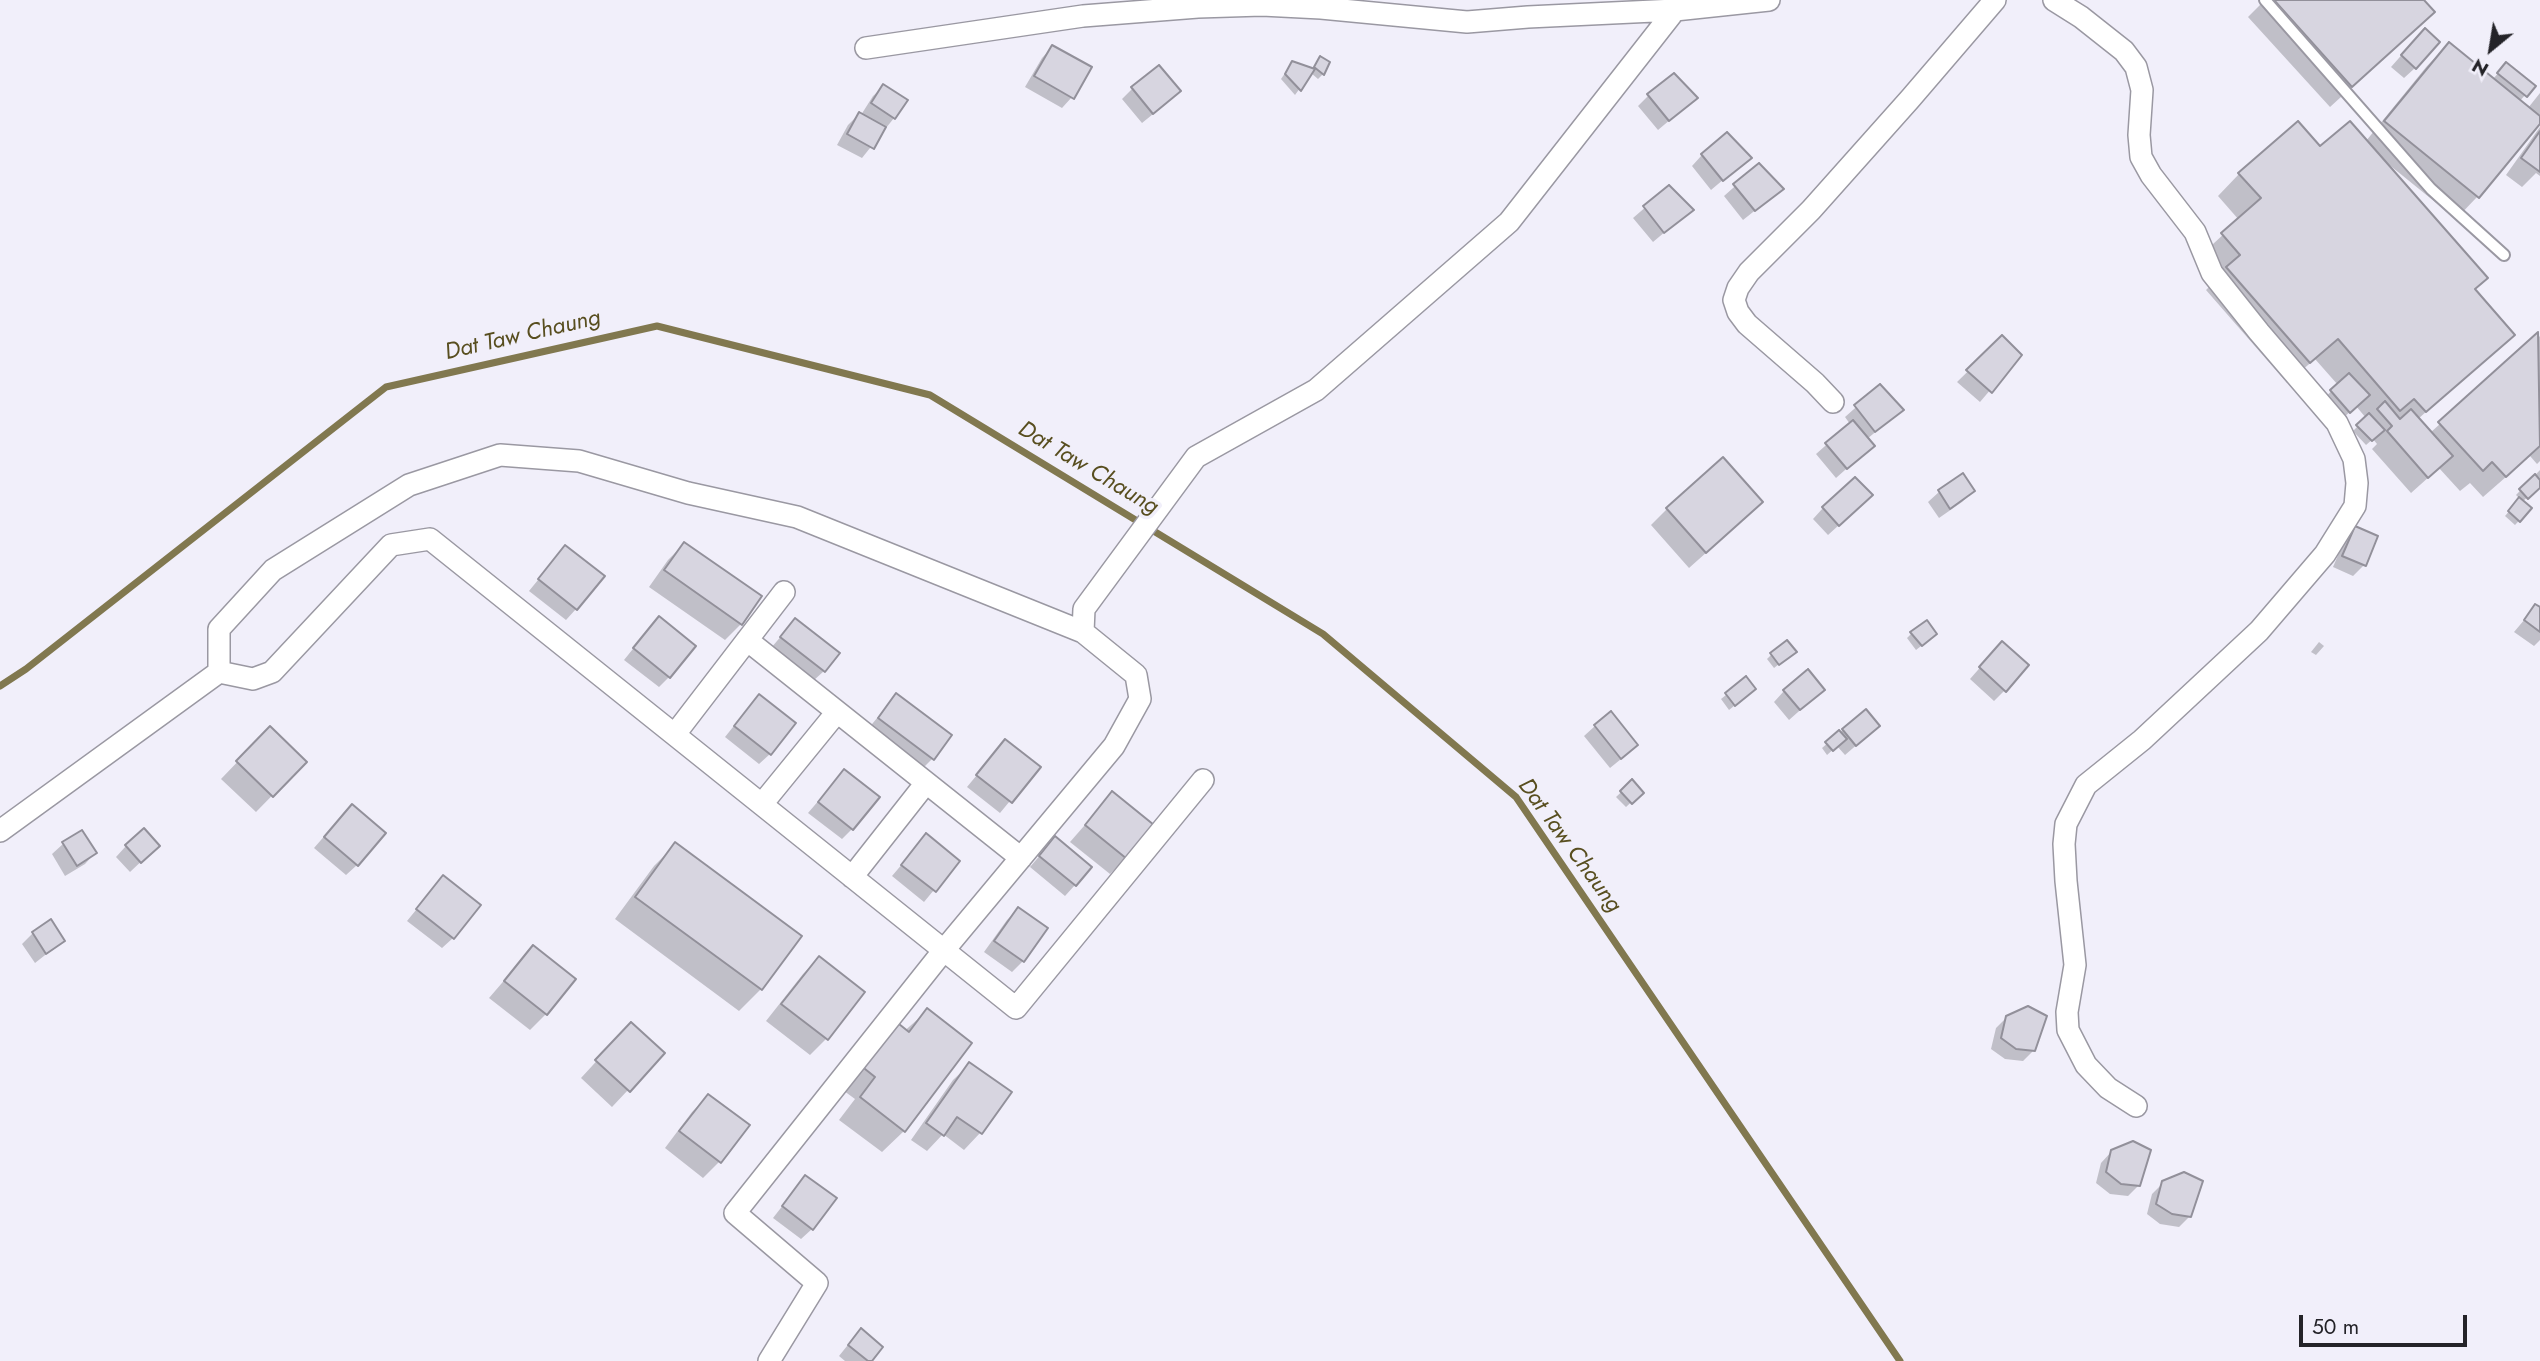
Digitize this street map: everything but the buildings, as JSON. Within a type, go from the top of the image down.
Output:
[{"type":"street","points":[[866,48],[1083,16],[1198,7],[1286,6],[1467,22],[1675,10],[1769,0]]},
{"type":"street","points":[[1833,402],[1747,324],[1738,312],[1734,300],[1738,288],[1749,272],[1811,210],[1995,0]]},
{"type":"street","points":[[2054,0],[2081,17],[2124,51],[2136,67],[2142,90],[2138,135],[2141,157],[2151,175],[2195,232],[2212,273],[2337,423],[2354,459],[2357,483],[2355,506],[2325,554],[2259,631],[2142,740],[2086,785],[2066,824],[2066,881],[2075,965],[2067,1012],[2068,1030],[2086,1065],[2108,1088],[2136,1106]]},
{"type":"street","points":[[1083,632],[1084,610],[1196,457],[1316,390],[1509,222],[1675,10]]},
{"type":"street","points":[[219,672],[219,629],[273,570],[409,485],[500,455],[579,461],[688,493],[797,517],[1083,632],[1136,675],[1140,699],[1114,746],[944,950],[735,1213],[817,1283],[769,1361]]},
{"type":"street","points":[[0,831],[219,672],[253,679],[272,672],[391,545],[430,539],[1016,1008],[1203,780]]},
{"type":"street","points":[[675,734],[784,592]]},
{"type":"street","points":[[747,640],[1021,858]]},
{"type":"street","points":[[762,804],[837,712]]},
{"type":"street","points":[[852,877],[926,783]]},
{"type":"lane","points":[[2265,0],[2431,189],[2504,255]]},
{"type":"waterway","name":"Dat Taw Chaung","points":[[0,686],[26,669],[386,387],[657,326],[930,395],[1323,634],[1516,797],[1900,1361]]}]
